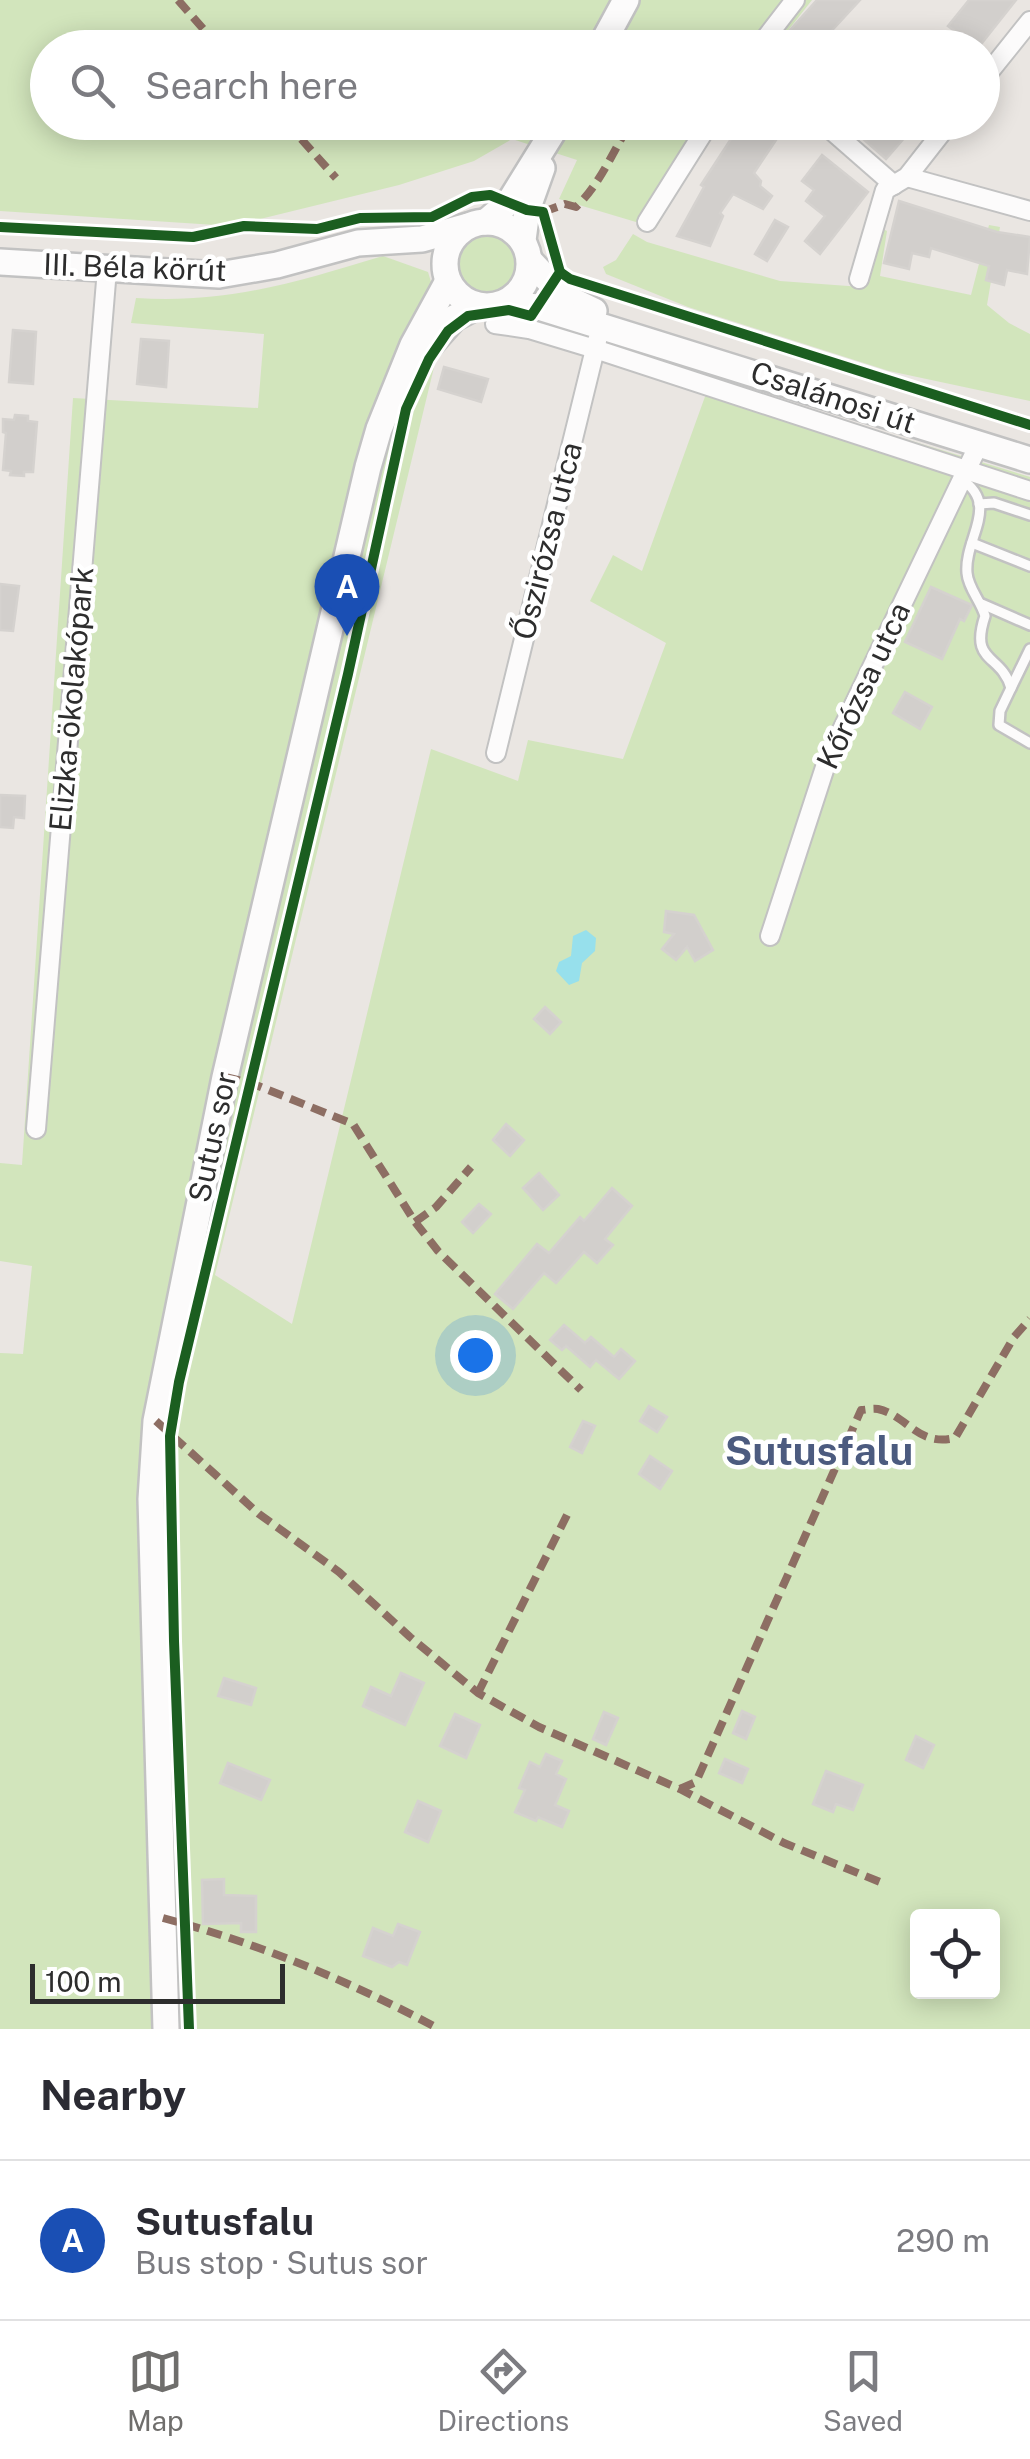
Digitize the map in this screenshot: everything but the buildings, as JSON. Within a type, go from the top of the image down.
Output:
[{"type":"main road","points":[[608,30],[622,1]]},
{"type":"main road","points":[[400,382],[412,345],[447,273],[454,238],[510,201],[548,140]]},
{"type":"main road","points":[[400,382],[454,318],[491,312],[523,288],[528,210],[552,140]]},
{"type":"main road","points":[[477,224],[506,226],[526,251]]},
{"type":"main road","name":"III. Béla körút","points":[[0,262],[219,274],[277,265],[386,239],[422,239],[477,224]]},
{"type":"main road","points":[[386,239],[447,273],[460,297],[491,312]]},
{"type":"main road","name":"Csalánosi út","points":[[526,251],[563,296],[637,336],[1030,460]]},
{"type":"main road","name":"Csalánosi út","points":[[491,312],[539,307],[598,338],[637,336]]},
{"type":"main road","name":"Sutus sor","points":[[166,2029],[152,1499],[158,1402],[225,1077],[368,467],[379,429],[400,382]]},
{"type":"street","points":[[772,30],[795,0]]},
{"type":"street","points":[[1000,58],[1030,21]]},
{"type":"street","points":[[647,222],[699,140]]},
{"type":"street","points":[[846,140],[901,181],[1030,211]]},
{"type":"street","points":[[859,279],[886,190],[901,181],[935,140]]},
{"type":"street","name":"Elizka-ökolakópark","points":[[36,1129],[107,269]]},
{"type":"street","points":[[598,338],[963,474],[1030,491]]},
{"type":"street","name":"Őszirózsa utca","points":[[496,753],[598,338]]},
{"type":"street","name":"Kőrózsa utca","points":[[770,936],[827,761],[978,444]]},
{"type":"lane","points":[[963,474],[974,487],[979,504],[966,571],[985,616],[979,634],[983,654],[1008,677],[1011,688]]},
{"type":"lane","points":[[979,504],[994,504],[1030,516]]},
{"type":"lane","points":[[972,543],[1030,566]]},
{"type":"lane","points":[[982,604],[1030,625]]},
{"type":"lane","points":[[1030,649],[1000,711],[998,725],[1030,743]]},
{"type":"green space","points":[[0,0],[812,0],[788,30],[30,30],[30,140],[510,140],[474,161],[399,185],[231,226],[0,211]]},
{"type":"green space","points":[[515,140],[707,140],[656,228],[559,199],[577,160]]},
{"type":"green space","points":[[989,225],[1000,227],[987,305],[1030,334],[1030,401],[889,371],[688,307],[606,274],[603,267],[616,260],[633,234],[647,242],[780,281],[862,287],[879,227],[887,231],[880,276],[971,295]]},
{"type":"green space","points":[[486,231],[509,241],[519,264],[509,287],[486,297],[463,287],[453,264],[463,241]]},
{"type":"green space","points":[[383,256],[428,272],[435,295],[409,357],[436,359],[215,1275],[292,1324],[431,749],[518,781],[528,740],[623,759],[666,643],[590,601],[613,555],[642,571],[711,380],[1030,477],[1030,2029],[0,2029],[0,1353],[23,1354],[32,1266],[0,1261],[0,1163],[22,1165],[73,398],[258,408],[264,334],[131,323],[136,298],[201,298],[291,282]]},
{"type":"water","points":[[586,930],[596,938],[595,951],[582,963],[579,981],[569,985],[556,971],[559,962],[571,956],[573,936]]},
{"type":"marked path","points":[[178,0],[204,30]]},
{"type":"marked path","points":[[302,140],[336,178]]},
{"type":"marked path","points":[[543,212],[565,204],[576,207],[600,177],[621,140]]},
{"type":"marked path","points":[[225,1077],[251,1083],[353,1124],[438,1251],[581,1390]]},
{"type":"marked path","points":[[415,1222],[436,1207],[471,1167]]},
{"type":"marked path","points":[[680,1789],[696,1782],[861,1410],[888,1413],[932,1438],[955,1438],[1014,1337],[1030,1319]]},
{"type":"marked path","points":[[156,1421],[259,1514],[339,1572],[478,1693],[539,1727],[680,1789],[784,1843],[885,1884]]},
{"type":"marked path","points":[[478,1693],[568,1513]]},
{"type":"marked path","points":[[163,1918],[304,1965],[439,2029]]},
{"type":"cycle path","points":[[0,227],[193,237],[244,226],[317,229],[360,218],[432,217],[472,197],[490,195],[543,212],[560,272],[531,316],[509,310],[468,316],[448,331],[429,359],[406,409],[348,674],[179,1382],[170,1436],[189,2029]]},
{"type":"cycle path","points":[[560,272],[570,279],[1030,425]]},
{"type":"place","name":"Sutusfalu","points":[[347,636]]},
{"type":"district","name":"Sutusfalu","points":[[819,1451]]}]
